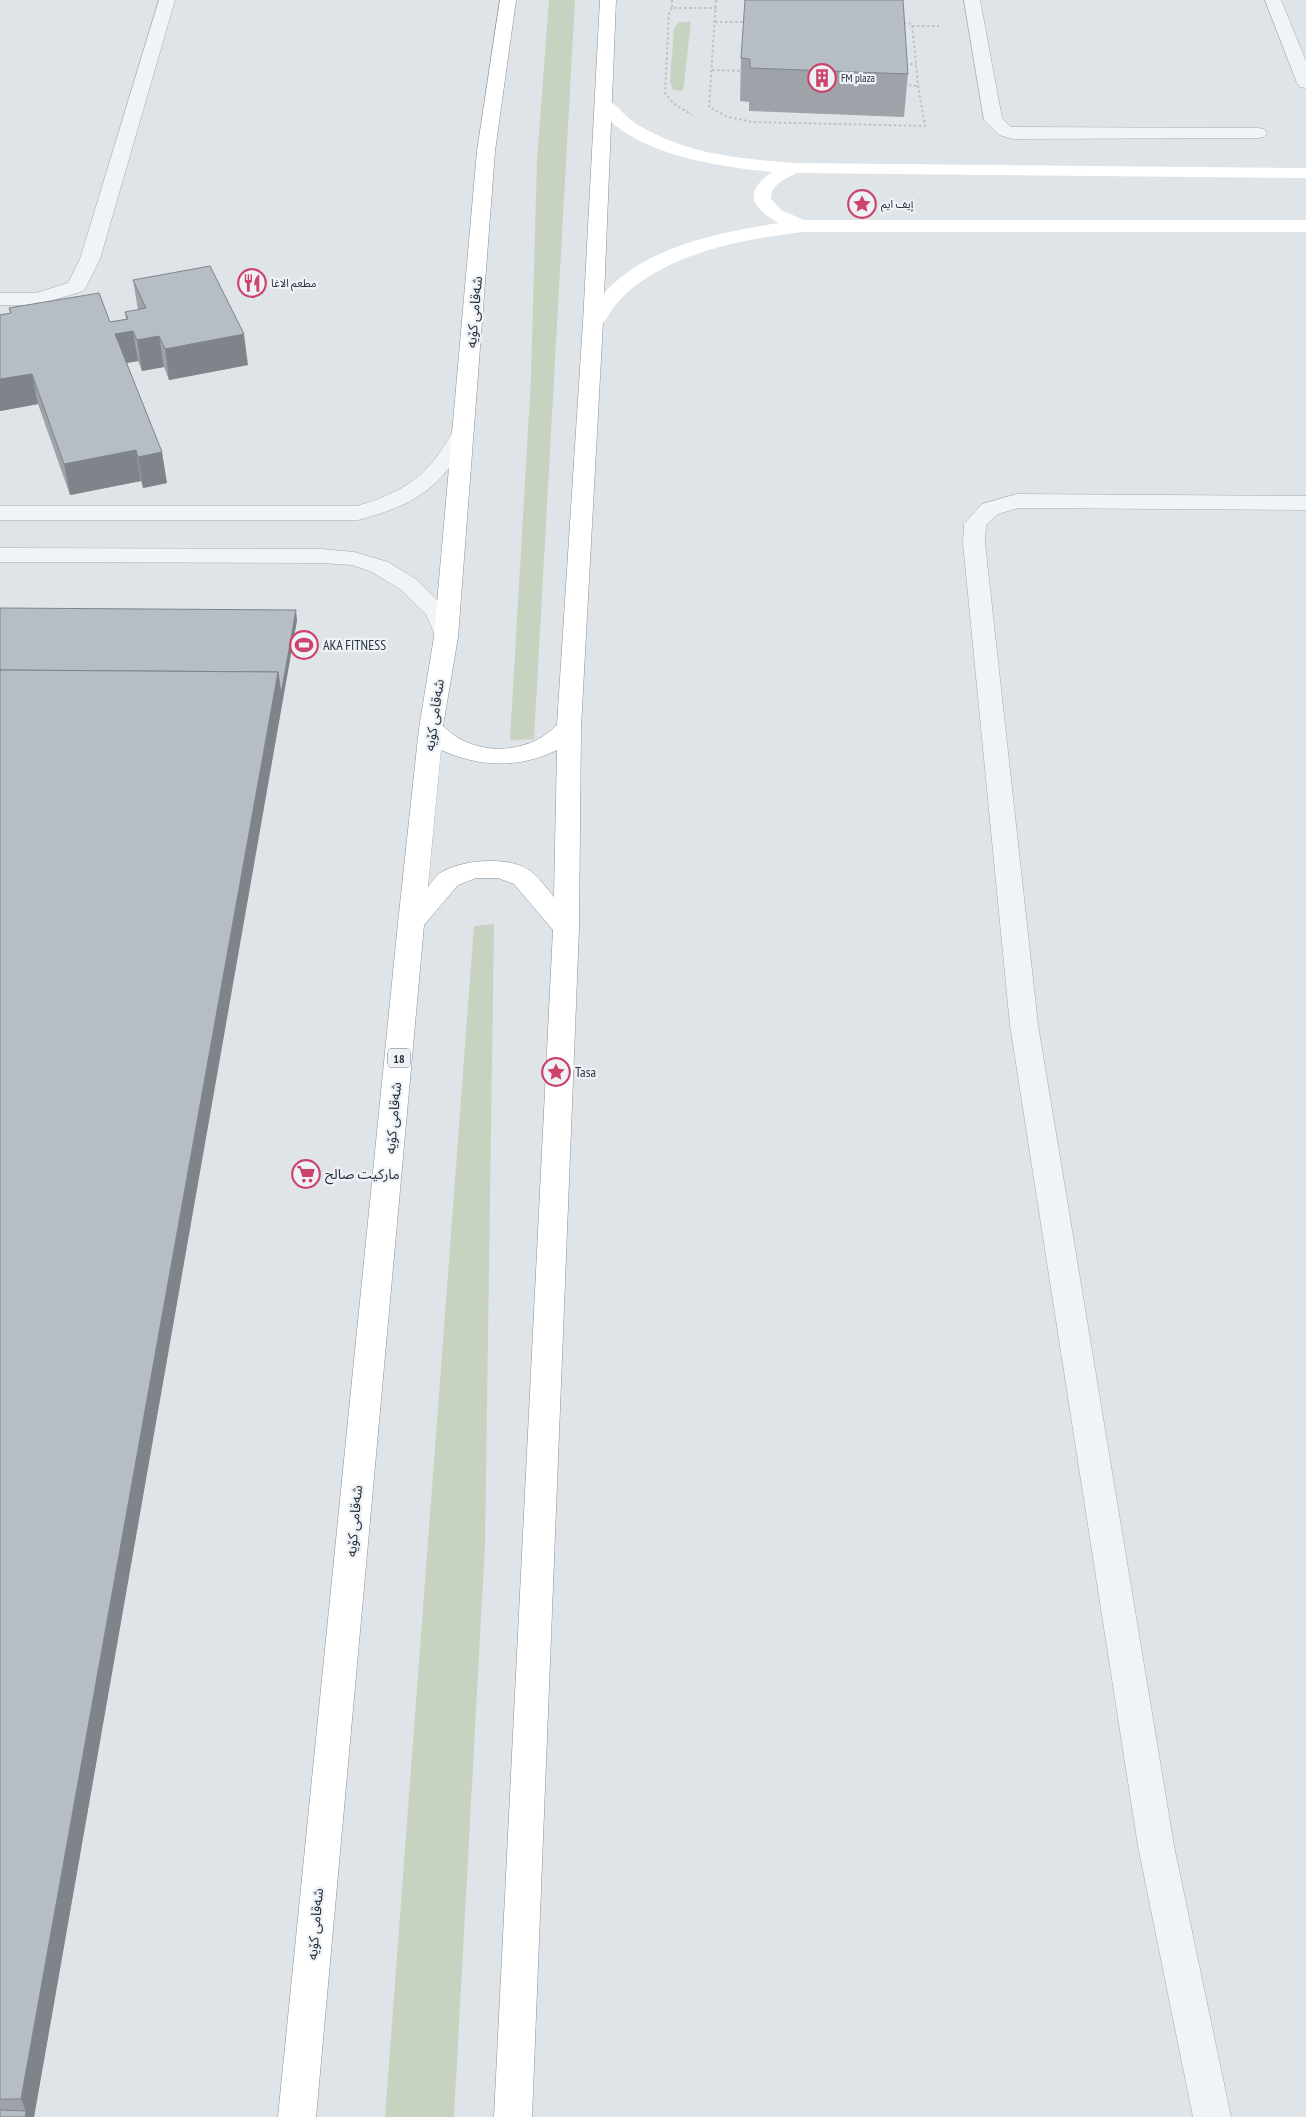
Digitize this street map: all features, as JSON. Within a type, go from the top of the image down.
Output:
[{"type":"main road","name":"شەقامی کۆیە","points":[[297,2117],[431,728],[446,637],[486,152],[508,0]]},
{"type":"main road","points":[[513,2117],[566,928],[569,726],[593,322],[608,0]]},
{"type":"main road","points":[[604,104],[625,124],[656,142],[697,156],[744,165],[794,168],[1306,173]]},
{"type":"main road","points":[[794,168],[778,174],[767,182],[761,192],[762,202],[770,212],[784,220],[802,226]]},
{"type":"main road","points":[[593,322],[616,292],[650,267],[695,247],[746,233],[802,226],[1306,226]]},
{"type":"main road","points":[[431,728],[446,743],[470,753],[498,757],[528,753],[553,742],[569,726]]},
{"type":"main road","points":[[412,923],[449,879],[473,870],[500,869],[523,878],[566,928]]},
{"type":"street","points":[[0,299],[37,300],[76,286],[90,259],[167,0]]},
{"type":"street","points":[[972,0],[993,120],[1005,132],[1013,134],[1258,133]]},
{"type":"street","points":[[1273,0],[1306,83]]},
{"type":"street","points":[[0,555],[321,556],[344,535],[358,513],[408,496],[429,479],[450,454],[464,430]]},
{"type":"street","points":[[1212,2117],[1156,1846],[1024,1025],[989,701],[974,543],[975,524],[990,509],[1017,501],[1306,503]]},
{"type":"street","points":[[0,513],[344,535]]},
{"type":"street","points":[[344,535],[354,559],[380,567],[408,584],[436,612],[446,637]]},
{"type":"path","points":[[672,0],[672,8],[669,13],[665,93],[673,103],[694,116]]},
{"type":"path","points":[[716,0],[717,8],[709,107],[728,117],[753,122],[925,126],[918,86],[912,26]]},
{"type":"path","points":[[672,8],[717,8]]},
{"type":"path","points":[[715,22],[750,22]]},
{"type":"path","points":[[903,24],[912,24],[912,26],[940,26]]},
{"type":"path","points":[[902,64],[916,64]]},
{"type":"path","points":[[712,70],[742,71]]},
{"type":"path","points":[[903,85],[918,86]]},
{"type":"green space","points":[[549,0],[575,0],[534,739],[510,740],[531,378],[537,160]]},
{"type":"green space","points":[[679,22],[691,22],[683,91],[673,90],[670,81],[674,29]]},
{"type":"green space","points":[[494,924],[485,1544],[454,2117],[385,2117],[474,926]]},
{"type":"building","points":[[745,0],[903,0],[908,74],[750,68],[750,59],[741,58]]},
{"type":"building","points":[[210,266],[244,334],[165,349],[159,336],[137,340],[133,331],[115,334],[162,452],[138,457],[136,450],[64,464],[32,374],[0,379],[0,315],[11,313],[9,308],[99,293],[110,322],[128,319],[125,312],[146,308],[133,280]]},
{"type":"building","points":[[0,608],[296,610],[281,694],[278,672],[0,670]]},
{"type":"building","points":[[0,670],[278,672],[21,2099],[0,2099]]},
{"type":"building","points":[[0,2110],[26,2111],[25,2117],[0,2117]]},
{"type":"place","name":"FM plaza","points":[[822,78]]},
{"type":"place","name":"إيف ايم","points":[[862,204]]},
{"type":"place","name":"مطعم الاغا","points":[[252,283]]},
{"type":"place","name":"AKA FITNESS","points":[[304,645]]},
{"type":"place","name":"Tasa","points":[[556,1072]]},
{"type":"place","name":"ماركيت صالح","points":[[306,1174]]}]
